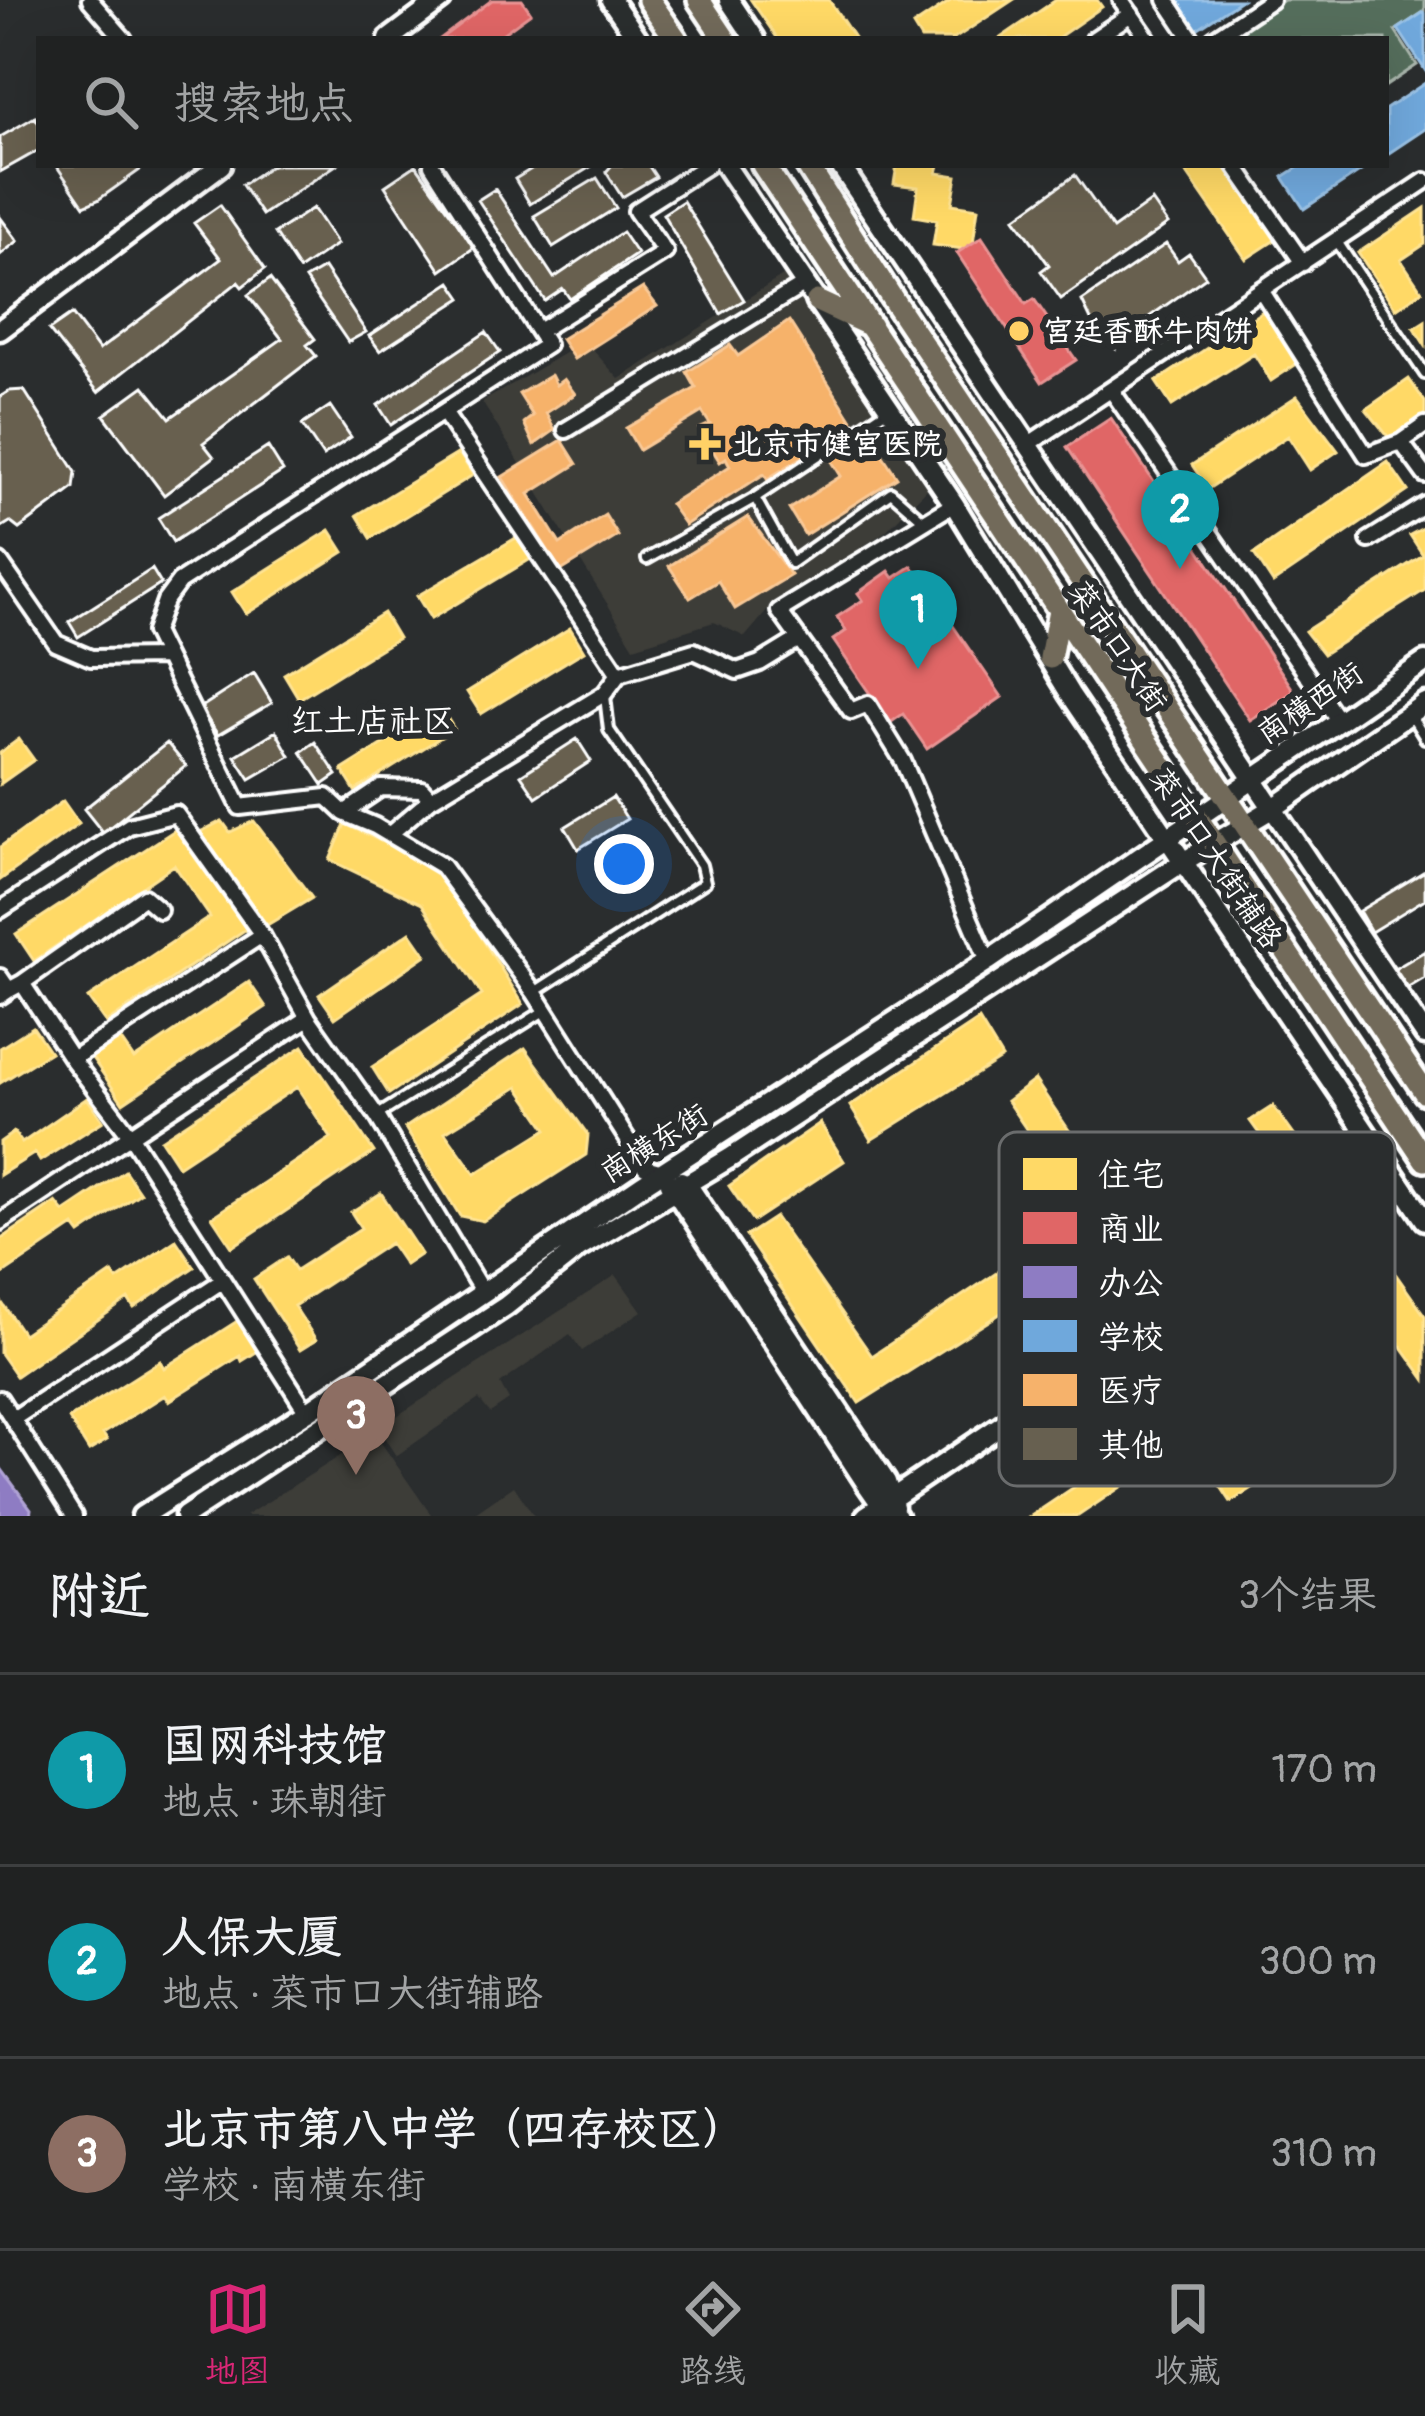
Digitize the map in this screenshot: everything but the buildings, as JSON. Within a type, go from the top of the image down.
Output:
[{"type":"main road","points":[[649,0],[674,36]]},
{"type":"main road","points":[[699,0],[723,36]]},
{"type":"main road","name":"菜市口大街","points":[[765,168],[1425,1160]]},
{"type":"main road","name":"菜市口大街","points":[[809,168],[1425,1093]]},
{"type":"main road","points":[[811,293],[871,326]]},
{"type":"main road","points":[[1049,658],[1059,611]]},
{"type":"street","points":[[90,0],[121,36]]},
{"type":"street","points":[[393,36],[441,0]]},
{"type":"street","points":[[611,0],[636,36]]},
{"type":"street","points":[[729,0],[753,36]]},
{"type":"street","points":[[1121,0],[1146,36]]},
{"type":"street","points":[[1166,0],[1190,36]]},
{"type":"street","points":[[1217,36],[1271,0]]},
{"type":"street","points":[[1098,36],[1131,14]]},
{"type":"street","points":[[0,330],[215,168]]},
{"type":"street","points":[[434,168],[543,338]]},
{"type":"street","points":[[703,168],[636,211],[664,252],[445,413],[179,582],[154,632],[240,807],[327,797],[344,813],[442,866],[534,992],[645,1167],[666,1173],[680,1188],[887,1511],[999,1435]]},
{"type":"street","name":"菜市口大街辅路","points":[[727,168],[954,504],[1166,838],[1366,1132]]},
{"type":"street","points":[[842,168],[1425,1036]]},
{"type":"street","points":[[1237,168],[1303,263]]},
{"type":"street","points":[[1030,444],[1425,181]]},
{"type":"street","points":[[1261,290],[1366,454],[1401,442],[1425,424]]},
{"type":"street","points":[[566,430],[811,293]]},
{"type":"street","points":[[1112,391],[1339,720]]},
{"type":"street","points":[[445,413],[619,674]]},
{"type":"street","points":[[1401,442],[1425,475]]},
{"type":"street","points":[[954,504],[778,611],[851,711],[868,704],[903,761],[988,961]]},
{"type":"street","points":[[1369,540],[1425,505]]},
{"type":"street","points":[[0,562],[56,643],[91,658],[164,657]]},
{"type":"street","points":[[390,834],[431,799],[604,694],[619,674],[694,651],[737,671],[760,663],[799,638]]},
{"type":"street","name":"南横西街","points":[[1196,818],[1425,662]]},
{"type":"street","points":[[1248,824],[1417,708]]},
{"type":"street","points":[[344,813],[381,788],[422,789],[431,799]]},
{"type":"street","points":[[0,909],[129,826],[176,814],[262,935],[308,1018],[377,1116],[483,1293]]},
{"type":"street","name":"南横东街","points":[[142,1516],[307,1412],[1196,818]]},
{"type":"street","name":"南横东街","points":[[185,1516],[506,1306],[579,1248],[1248,824]]},
{"type":"street","points":[[159,910],[144,898],[8,986],[130,1135],[307,1412]]},
{"type":"street","points":[[72,1059],[262,935]]},
{"type":"street","points":[[0,1222],[308,1018]]},
{"type":"street","name":"菜市口大街辅路","points":[[1395,1175],[1425,1220]]},
{"type":"street","points":[[13,1419],[222,1281]]},
{"type":"street","points":[[0,1399],[74,1516]]},
{"type":"lane","points":[[1336,240],[1425,374]]},
{"type":"lane","points":[[647,559],[755,498],[889,408]]},
{"type":"lane","points":[[755,498],[791,562],[891,492],[927,524]]},
{"type":"lane","points":[[534,992],[705,882],[700,865],[609,730],[604,694]]},
{"type":"lane","points":[[1417,708],[1425,738]]},
{"type":"lane","points":[[377,1116],[545,1010]]},
{"type":"shaded area","name":"北京市健宫医院","points":[[789,272],[930,486],[886,531],[768,610],[745,637],[714,622],[634,647],[482,402],[585,341],[619,379]]},
{"type":"shaded area","points":[[616,1275],[642,1311],[582,1351],[570,1334],[500,1384],[509,1400],[490,1413],[479,1399],[396,1456],[378,1428]]},
{"type":"shaded area","points":[[375,1434],[432,1516],[245,1516]]},
{"type":"shaded area","points":[[514,1486],[534,1516],[471,1516]]},
{"type":"green space","points":[[1284,0],[1425,0],[1425,11],[1395,31],[1417,65],[1389,84],[1389,36],[1230,36]]},
{"type":"place","name":"宫廷香酥牛肉饼","points":[[1019,331]]},
{"type":"place","name":"北京市健宫医院","points":[[705,444]]},
{"type":"place","name":"人保大厦","points":[[1180,569]]},
{"type":"place","name":"国网科技馆","points":[[918,669]]},
{"type":"place","name":"北京市第八中学（四存校区）","points":[[356,1475]]},
{"type":"district","name":"红土店社区","points":[[373,720]]}]
